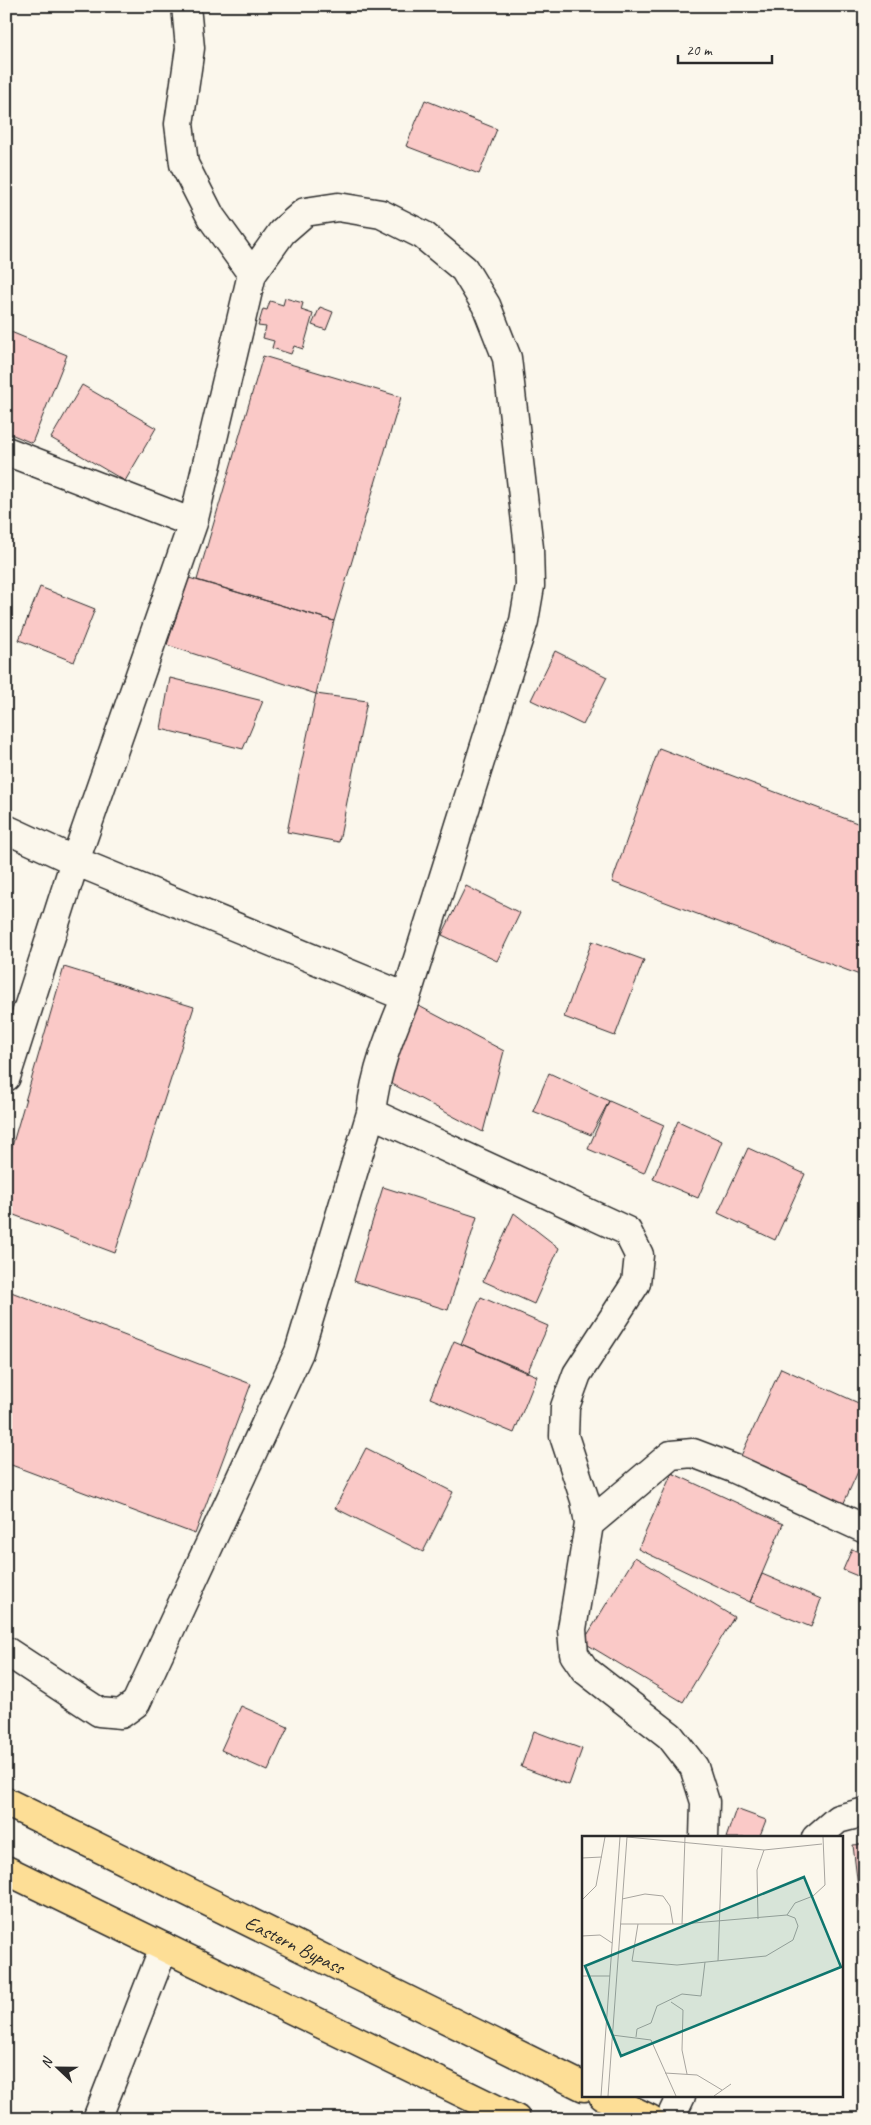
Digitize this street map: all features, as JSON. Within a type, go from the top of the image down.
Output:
[{"type":"main road","name":"Eastern Bypass","points":[[6,1802],[582,2086]]},
{"type":"main road","points":[[6,1870],[516,2119]]},
{"type":"main road","points":[[607,2098],[650,2119]]},
{"type":"street","points":[[186,6],[190,48],[179,124],[184,164],[211,217],[252,274]]},
{"type":"street","points":[[6,1077],[75,861],[194,524],[252,274],[282,232],[305,212],[338,207],[381,214],[423,235],[464,269],[486,305],[507,358],[529,548],[530,586],[524,620],[406,997],[378,1071],[373,1089],[370,1113],[299,1352],[136,1703],[120,1714],[99,1712],[6,1651]]},
{"type":"street","points":[[6,451],[194,524]]},
{"type":"street","points":[[6,829],[75,861],[406,997]]},
{"type":"street","points":[[370,1113],[626,1231],[639,1255],[636,1283],[577,1374],[565,1407],[564,1436],[586,1500],[589,1524],[572,1629],[574,1654],[585,1670],[670,1736],[694,1767],[705,1802],[704,1836]]},
{"type":"street","points":[[589,1524],[671,1455],[693,1453],[735,1469],[865,1529]]},
{"type":"street","points":[[818,1836],[838,1819],[865,1812]]},
{"type":"street","points":[[97,2119],[164,1947]]},
{"type":"street","points":[[670,2119],[681,2098]]},
{"type":"building","points":[[425,100],[497,129],[479,174],[406,146]]},
{"type":"building","points":[[285,298],[303,303],[301,310],[313,314],[303,349],[294,346],[291,354],[272,348],[274,341],[263,338],[266,327],[258,326],[263,309],[267,310],[270,301],[283,305]]},
{"type":"building","points":[[320,307],[333,312],[326,330],[312,325]]},
{"type":"building","points":[[6,330],[67,355],[32,443],[6,432]]},
{"type":"building","points":[[263,356],[401,397],[334,621],[197,580]]},
{"type":"building","points":[[82,385],[156,428],[125,481],[51,438]]},
{"type":"building","points":[[189,578],[334,621],[316,694],[167,645]]},
{"type":"building","points":[[40,587],[95,609],[74,662],[19,640]]},
{"type":"building","points":[[555,651],[607,677],[583,725],[531,700]]},
{"type":"building","points":[[170,678],[263,701],[243,749],[161,729]]},
{"type":"building","points":[[316,694],[367,701],[339,842],[287,832]]},
{"type":"building","points":[[659,748],[865,826],[865,977],[612,882]]},
{"type":"building","points":[[466,886],[520,913],[497,961],[442,935]]},
{"type":"building","points":[[592,941],[644,960],[615,1036],[564,1017]]},
{"type":"building","points":[[64,967],[194,1007],[115,1253],[6,1212],[6,1167]]},
{"type":"building","points":[[417,1005],[504,1051],[483,1132],[379,1077]]},
{"type":"building","points":[[549,1073],[609,1101],[591,1135],[533,1111]]},
{"type":"building","points":[[609,1101],[664,1125],[644,1173],[588,1149]]},
{"type":"building","points":[[678,1121],[722,1141],[698,1198],[653,1179]]},
{"type":"building","points":[[748,1148],[805,1174],[775,1240],[718,1213]]},
{"type":"building","points":[[383,1187],[477,1217],[448,1310],[354,1281]]},
{"type":"building","points":[[514,1213],[559,1248],[534,1304],[483,1281]]},
{"type":"building","points":[[6,1290],[251,1384],[195,1534],[6,1463]]},
{"type":"building","points":[[481,1297],[548,1326],[527,1373],[461,1344]]},
{"type":"building","points":[[454,1341],[537,1376],[514,1433],[430,1398]]},
{"type":"building","points":[[781,1368],[865,1406],[865,1456],[838,1516],[735,1469]]},
{"type":"building","points":[[366,1448],[453,1492],[423,1552],[335,1508]]},
{"type":"building","points":[[672,1473],[783,1524],[750,1602],[638,1549]]},
{"type":"building","points":[[852,1549],[865,1555],[865,1579],[843,1570]]},
{"type":"building","points":[[635,1557],[734,1617],[683,1702],[583,1642]]},
{"type":"building","points":[[762,1574],[821,1599],[811,1627],[750,1602]]},
{"type":"building","points":[[241,1706],[288,1727],[268,1771],[221,1750]]},
{"type":"building","points":[[534,1731],[582,1749],[569,1785],[521,1767]]},
{"type":"building","points":[[736,1809],[766,1820],[760,1836],[727,1836]]},
{"type":"building","points":[[865,1844],[865,1930],[863,1930],[853,1845]]}]
